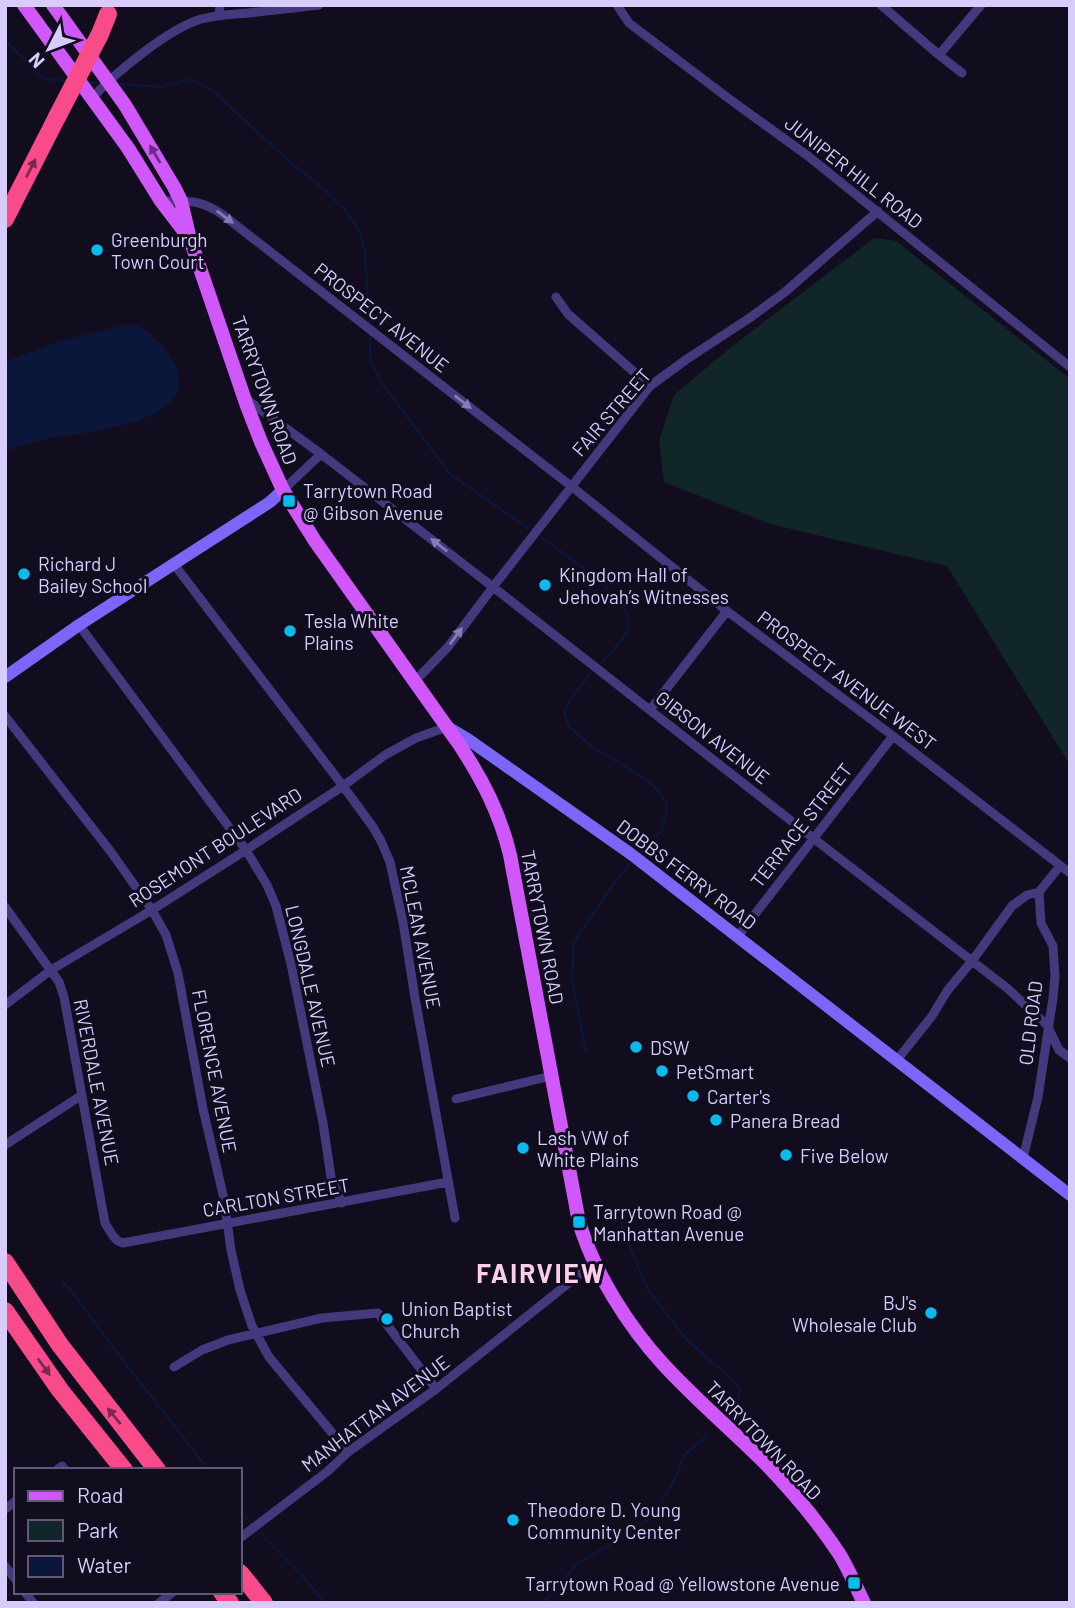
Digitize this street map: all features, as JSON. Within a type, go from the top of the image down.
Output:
[{"type":"highway","points":[[5,219],[100,34],[109,10]]},
{"type":"highway","points":[[5,1262],[60,1345],[155,1468]]},
{"type":"highway","points":[[5,1311],[60,1390],[122,1468]]},
{"type":"highway","points":[[242,1576],[264,1603]]},
{"type":"main road","name":"TARRYTOWN ROAD","points":[[24,5],[190,239]]},
{"type":"main road","name":"TARRYTOWN ROAD","points":[[54,5],[145,136],[181,201],[190,239],[244,398],[262,446],[283,490],[315,541],[447,727],[497,811],[506,837],[579,1222],[595,1262],[620,1307],[652,1352],[767,1466],[814,1520],[841,1558],[864,1603]]},
{"type":"main road","points":[[5,677],[79,625],[270,502],[283,490]]},
{"type":"main road","name":"DOBBS FERRY ROAD","points":[[447,727],[470,740],[631,854],[1070,1195]]},
{"type":"street","points":[[219,16],[220,5]]},
{"type":"street","points":[[92,98],[108,80],[182,27],[219,16],[319,5]]},
{"type":"street","name":"JUNIPER HILL ROAD","points":[[617,5],[629,23],[808,156],[1070,367]]},
{"type":"street","points":[[881,5],[962,73]]},
{"type":"street","points":[[939,55],[981,5]]},
{"type":"street","name":"PROSPECT AVENUE","points":[[161,201],[196,202],[223,215],[571,486]]},
{"type":"street","name":"FAIR STREET","points":[[415,681],[448,647],[650,386],[785,292],[878,211]]},
{"type":"street","points":[[556,297],[568,314],[650,386]]},
{"type":"street","name":"GIBSON AVENUE","points":[[244,398],[493,587],[1015,995],[1039,1016],[1049,1028],[1059,1050],[1070,1058]]},
{"type":"street","points":[[283,490],[321,454]]},
{"type":"street","name":"PROSPECT AVENUE WEST","points":[[571,486],[727,611],[1070,873]]},
{"type":"street","name":"MCLEAN AVENUE","points":[[173,563],[373,827],[390,862],[403,922],[454,1218]]},
{"type":"street","points":[[650,709],[727,611]]},
{"type":"street","name":"LONGDALE AVENUE","points":[[79,625],[246,850],[267,885],[276,906],[291,964],[323,1123],[331,1177],[342,1203]]},
{"type":"street","name":"FLORENCE AVENUE","points":[[5,716],[111,852],[152,910],[166,935],[178,973],[240,1290],[252,1326],[269,1357],[348,1452]]},
{"type":"street","name":"ROSEMONT BOULEVARD","points":[[5,1005],[51,970],[246,850],[395,750],[416,738],[447,727]]},
{"type":"street","name":"TERRACE STREET","points":[[738,936],[893,736]]},
{"type":"street","points":[[897,1060],[1012,906],[1027,895],[1039,892],[1060,866]]},
{"type":"street","name":"OLD ROAD","points":[[1023,1158],[1038,1097],[1055,976],[1053,946],[1041,923],[1039,892]]},
{"type":"street","name":"RIVERDALE AVENUE","points":[[5,907],[59,982],[64,997],[105,1223],[113,1236]]},
{"type":"street","points":[[456,1099],[551,1076]]},
{"type":"street","points":[[5,1145],[82,1095]]},
{"type":"street","name":"CARLTON STREET","points":[[113,1236],[123,1243],[448,1182]]},
{"type":"street","name":"MANHATTAN AVENUE","points":[[242,1536],[328,1471],[348,1452],[436,1389],[595,1262]]},
{"type":"street","points":[[174,1367],[202,1350],[228,1340],[322,1318],[378,1312],[436,1389]]},
{"type":"street","points":[[159,1603],[171,1596]]},
{"type":"green space","points":[[874,238],[896,241],[1070,379],[1070,765],[947,566],[770,524],[664,482],[659,441],[674,395],[730,348]]},
{"type":"water","points":[[127,324],[138,326],[151,334],[162,346],[177,371],[178,390],[167,405],[148,417],[123,425],[46,439],[5,451],[5,362],[57,342]]},
{"type":"waterway","points":[[5,40],[43,79],[67,81]]},
{"type":"waterway","points":[[118,84],[162,87],[191,79],[212,90],[290,162],[318,184],[345,210],[360,232],[365,252],[369,324]]},
{"type":"waterway","points":[[87,82],[96,83]]},
{"type":"waterway","points":[[370,336],[370,358],[381,382],[450,474],[528,528]]},
{"type":"waterway","points":[[541,537],[590,574],[616,597],[624,608],[628,617],[627,630],[602,662]]},
{"type":"waterway","points":[[591,673],[564,712],[569,726],[597,750],[638,774],[658,790],[667,805],[663,829],[641,852]]},
{"type":"waterway","points":[[586,1052],[572,980],[574,942],[630,864]]},
{"type":"waterway","points":[[621,1222],[648,1290],[687,1340],[736,1383],[740,1390],[735,1408]]},
{"type":"waterway","points":[[63,1282],[207,1468]]},
{"type":"waterway","points":[[543,1603],[579,1562],[629,1534],[654,1515],[685,1454],[707,1436]]},
{"type":"waterway","points":[[242,1512],[249,1520]]},
{"type":"waterway","points":[[260,1533],[308,1582],[324,1603]]},
{"type":"place","name":"Greenburgh Town Court","points":[[97,250]]},
{"type":"place","name":"Tarrytown Road @ Gibson Avenue","points":[[289,501]]},
{"type":"place","name":"Richard J Bailey School","points":[[24,574]]},
{"type":"place","name":"Kingdom Hall of Jehovah’s Witnesses","points":[[545,585]]},
{"type":"place","name":"Tesla White Plains","points":[[290,631]]},
{"type":"place","name":"DSW","points":[[636,1047]]},
{"type":"place","name":"PetSmart","points":[[662,1071]]},
{"type":"place","name":"Carter's","points":[[693,1096]]},
{"type":"place","name":"Panera Bread","points":[[716,1120]]},
{"type":"place","name":"Lash VW of White Plains","points":[[523,1148]]},
{"type":"place","name":"Five Below","points":[[786,1155]]},
{"type":"place","name":"Tarrytown Road @ Manhattan Avenue","points":[[579,1222]]},
{"type":"place","name":"BJ's Wholesale Club","points":[[931,1313]]},
{"type":"place","name":"Union Baptist Church","points":[[387,1319]]},
{"type":"place","name":"Theodore D. Young Community Center","points":[[513,1520]]},
{"type":"place","name":"Tarrytown Road @ Yellowstone Avenue","points":[[854,1583]]},
{"type":"district","name":"FAIRVIEW","points":[[541,1272]]}]
